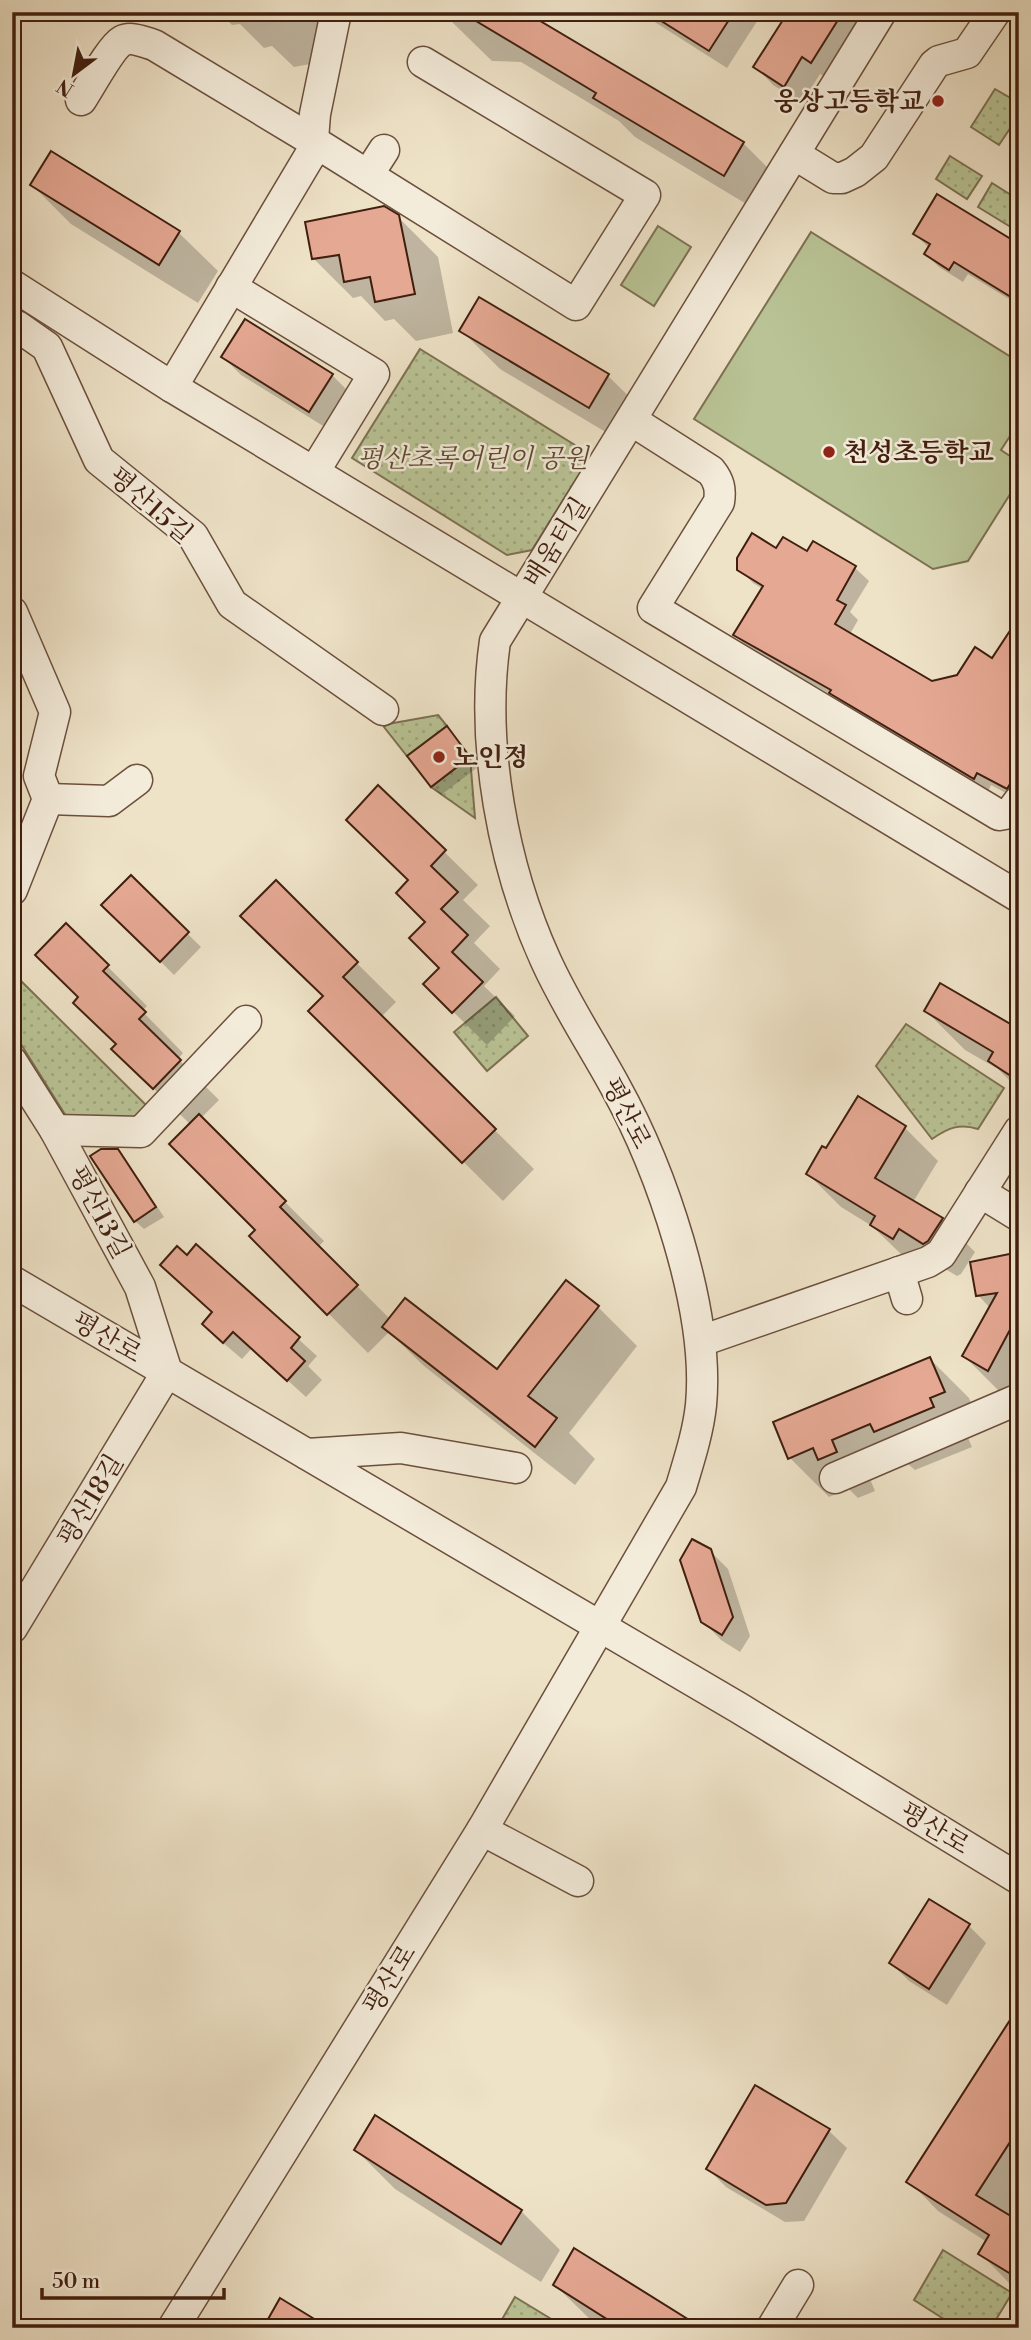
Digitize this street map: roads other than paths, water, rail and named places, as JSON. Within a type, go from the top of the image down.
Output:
[{"type":"street","points":[[172,387],[313,152],[314,114],[336,12]]},
{"type":"street","name":"배움터길","points":[[23,292],[172,387],[521,598],[881,12]]},
{"type":"street","points":[[794,154],[833,178],[842,178],[855,172],[874,157],[934,65],[967,52],[995,12]]},
{"type":"street","points":[[81,100],[122,40],[135,39],[154,45],[576,305],[645,195],[423,62]]},
{"type":"street","points":[[368,175],[384,150]]},
{"type":"street","points":[[231,287],[374,374],[314,472]]},
{"type":"street","points":[[15,330],[23,292]]},
{"type":"street","name":"평산15길","points":[[15,330],[47,347],[99,460],[193,536],[232,604],[383,710]]},
{"type":"street","points":[[631,420],[711,471],[717,479],[720,492],[719,502],[653,608],[999,815],[1010,813],[1019,801]]},
{"type":"street","points":[[521,598],[1019,897]]},
{"type":"street","name":"평산로","points":[[173,2328],[482,1830],[681,1487],[695,1440],[701,1405],[701,1341],[681,1254],[654,1169],[616,1087],[569,1010],[545,960],[527,916],[513,870],[496,784],[490,701],[495,641],[521,598]]},
{"type":"street","points":[[12,612],[55,712],[39,776],[48,799],[12,890]]},
{"type":"street","points":[[48,799],[109,801],[137,780]]},
{"type":"street","points":[[55,1130],[141,1132],[246,1021]]},
{"type":"street","name":"평산13길","points":[[17,1084],[55,1130],[140,1287],[167,1372]]},
{"type":"street","points":[[701,1341],[903,1286],[928,1262],[941,1254],[1019,1131]]},
{"type":"street","points":[[980,1192],[1019,1216]]},
{"type":"street","name":"평산로","points":[[12,1281],[600,1626],[1019,1879]]},
{"type":"street","name":"평산18길","points":[[12,1628],[167,1372]]},
{"type":"street","points":[[835,1478],[1019,1399]]},
{"type":"street","points":[[307,1454],[401,1447],[516,1468]]},
{"type":"street","points":[[482,1830],[578,1881]]},
{"type":"street","points":[[772,2328],[797,2285]]},
{"type":"place","name":"웅상고등학교","points":[[938,101]]},
{"type":"place","name":"천성초등학교","points":[[829,452]]},
{"type":"place","name":"노인정","points":[[439,757]]},
{"type":"park label","name":"평산초록어린이 공원","points":[[473,458]]}]
